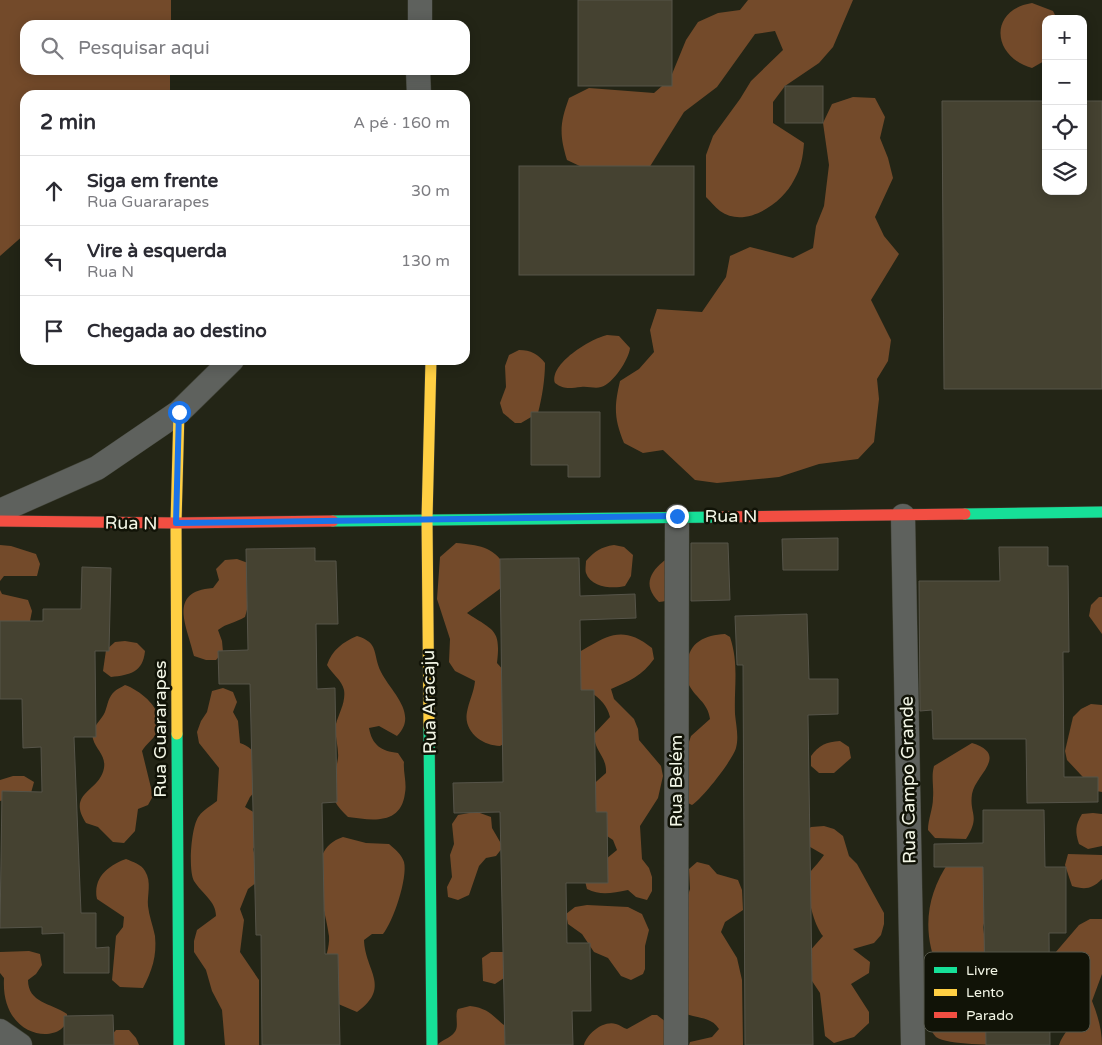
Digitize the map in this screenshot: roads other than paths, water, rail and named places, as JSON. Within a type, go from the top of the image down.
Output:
[{"type":"street","points":[[420,0],[420,20]]},
{"type":"street","points":[[0,511],[97,468],[179,412],[227,365]]},
{"type":"street","name":"Rua Aracaju","points":[[430,365],[427,519],[432,1045]]},
{"type":"street","name":"Rua Guararapes","points":[[179,412],[176,523],[179,1045]]},
{"type":"street","name":"Rua N","points":[[0,521],[176,523],[677,516],[903,516],[1102,512]]},
{"type":"street","name":"Rua Belém","points":[[676,1045],[677,516]]},
{"type":"street","name":"Rua Campo Grande","points":[[903,516],[913,1045]]},
{"type":"street","points":[[0,1031],[20,1045]]}]
